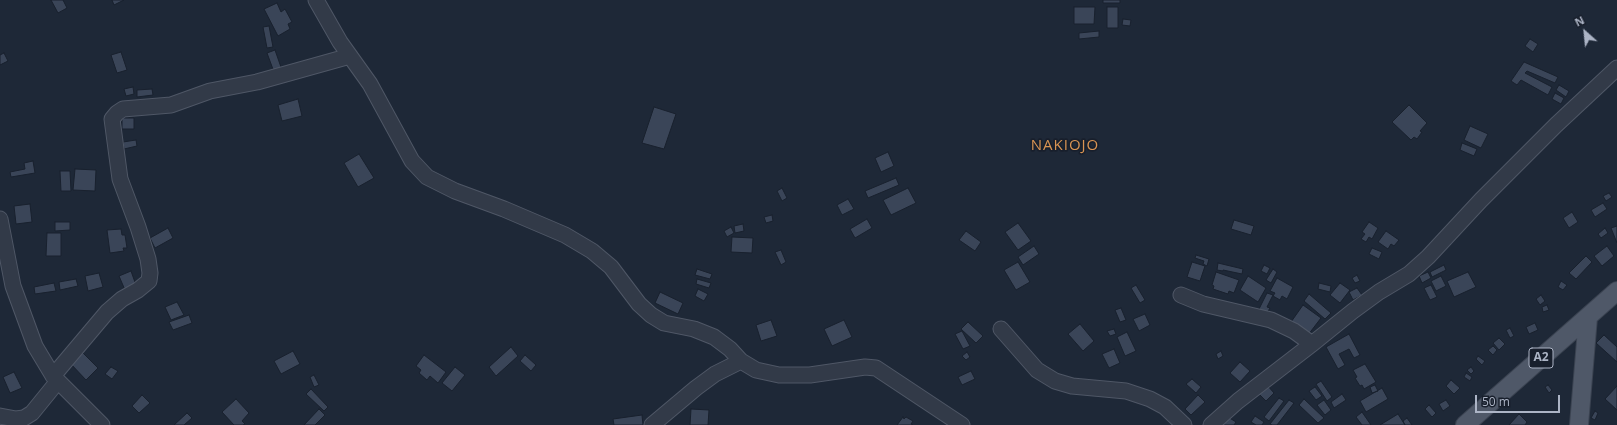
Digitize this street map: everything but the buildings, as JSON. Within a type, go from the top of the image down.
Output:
[{"type":"main road","name":"A2","points":[[1466,425],[1617,291]]},
{"type":"main road","points":[[1579,425],[1588,317]]},
{"type":"street","points":[[316,0],[350,56],[370,84],[412,161],[428,178],[455,191],[504,209],[565,235],[592,251],[611,267],[639,304],[651,315],[664,323],[694,329],[714,337],[730,349],[741,361],[756,370],[780,375],[810,375],[865,367],[876,368],[962,425]]},
{"type":"street","points":[[0,416],[16,419],[24,418],[32,413],[56,378],[107,312],[148,281],[150,273],[148,259],[120,179],[112,120],[117,113],[123,110],[171,105],[210,91],[257,82],[350,56]]},
{"type":"street","points":[[1212,425],[1238,401],[1353,311],[1379,292],[1409,274],[1428,257],[1481,200],[1556,125],[1617,68]]},
{"type":"street","points":[[0,220],[13,286],[35,346],[56,378],[102,425]]},
{"type":"street","points":[[1181,295],[1203,304],[1271,320],[1294,331],[1312,344]]},
{"type":"street","points":[[1001,329],[1037,370],[1055,381],[1072,386],[1126,391],[1150,398],[1165,407],[1184,425]]},
{"type":"street","points":[[652,425],[703,383],[716,374],[741,361]]},
{"type":"district","name":"NAKIOJO","points":[[1065,146]]}]
